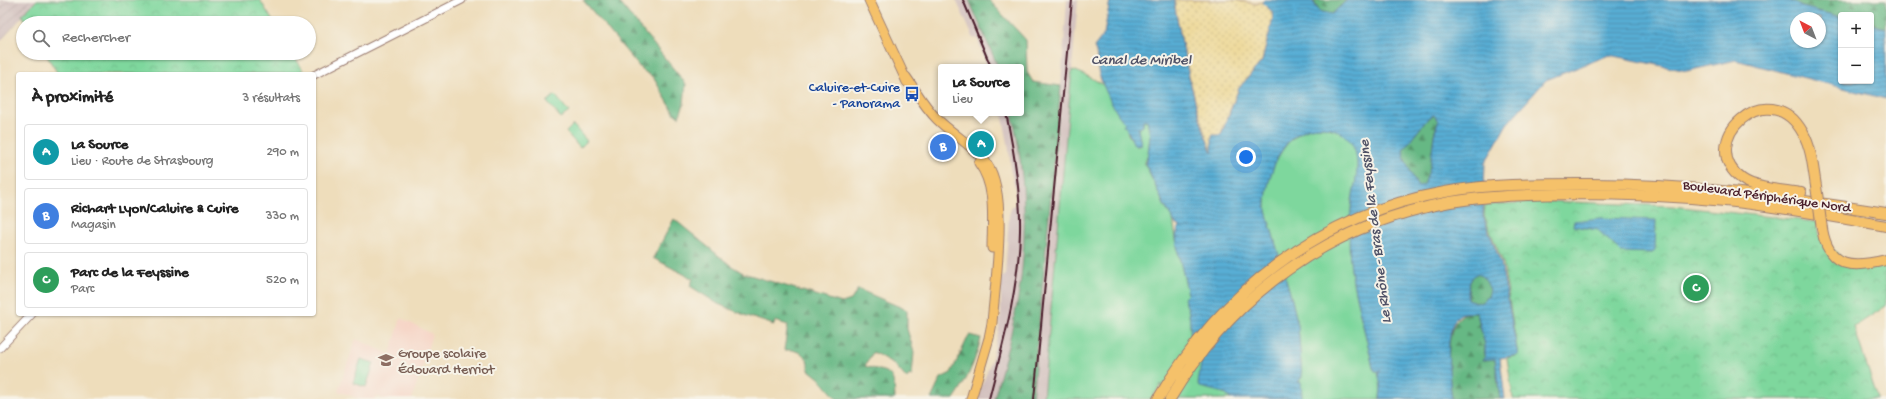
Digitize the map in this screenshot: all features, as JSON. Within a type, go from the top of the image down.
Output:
[{"type":"highway","points":[[1839,206],[1827,198],[1755,185],[1742,179],[1733,169],[1727,152],[1729,136],[1735,124],[1748,113],[1759,110],[1776,110],[1788,115],[1800,128],[1808,144],[1816,186],[1822,229],[1828,249],[1837,258],[1846,263],[1860,265],[1886,260]]},
{"type":"highway","name":"Boulevard Périphérique Nord","points":[[1523,190],[1606,183],[1665,185],[1785,197],[1886,213]]},
{"type":"highway","points":[[1158,399],[1192,346],[1231,302],[1271,268],[1306,245],[1360,218],[1404,202],[1467,189],[1523,190]]},
{"type":"highway","points":[[1170,399],[1201,351],[1238,310],[1278,276],[1311,254],[1371,224],[1411,211],[1523,190]]},
{"type":"highway","name":"Boulevard Périphérique Nord","points":[[1523,190],[1662,196],[1726,201],[1790,209],[1886,226]]},
{"type":"main road","points":[[869,0],[906,77],[915,100],[929,120],[969,153],[985,173],[991,194],[994,299],[989,338],[971,399]]},
{"type":"main road","points":[[968,399],[975,384]]},
{"type":"street","points":[[316,74],[462,0]]},
{"type":"street","points":[[0,348],[30,316]]},
{"type":"shaded area","points":[[0,0],[37,0],[23,16],[16,16],[16,24],[0,42]]},
{"type":"shaded area","points":[[956,0],[989,0],[1026,40],[1027,72],[1033,82],[1061,86],[1067,0],[1078,0],[1043,399],[977,399],[991,361],[998,333],[1001,313],[1001,277],[1005,276],[1009,215],[1012,206],[1016,205],[1015,188],[1010,168],[1008,143],[1003,116],[1024,116],[1024,64],[987,64],[977,38],[974,39]]},
{"type":"shaded area","name":"Groupe scolaire Édouard Herriot","points":[[401,318],[432,334],[412,399],[384,399],[377,396],[375,399],[360,399],[338,391],[356,339],[390,354]]},
{"type":"green space","points":[[37,0],[260,0],[270,16],[23,16]]},
{"type":"green space","points":[[583,0],[612,0],[620,3],[686,84],[684,104],[679,117],[675,114],[653,77],[642,70]]},
{"type":"green space","points":[[969,0],[989,0],[1026,40],[1027,72],[1033,82],[1061,86],[1032,399],[994,399],[1012,329],[1019,293],[1024,242],[1021,164],[1013,116],[1024,116],[1024,64],[997,64]]},
{"type":"green space","points":[[1313,0],[1347,0],[1332,14],[1319,11]]},
{"type":"green space","points":[[1789,0],[1886,0],[1886,28],[1874,25],[1874,12],[1838,12],[1838,16],[1802,7]]},
{"type":"green space","points":[[49,60],[297,60],[303,70],[300,72],[57,72]]},
{"type":"green space","points":[[1072,70],[1099,82],[1105,87],[1116,110],[1125,122],[1128,134],[1136,146],[1140,144],[1138,129],[1143,126],[1143,120],[1147,120],[1150,136],[1148,154],[1144,162],[1165,207],[1173,219],[1178,252],[1188,294],[1186,303],[1189,312],[1191,338],[1201,363],[1200,378],[1213,389],[1224,393],[1231,399],[1162,399],[1161,384],[1152,399],[1043,399]]},
{"type":"green space","points":[[555,95],[569,112],[561,118],[547,102]]},
{"type":"green space","points":[[1434,115],[1438,121],[1434,135],[1430,167],[1424,186],[1416,186],[1405,160],[1403,150],[1429,117]]},
{"type":"green space","points":[[573,125],[587,141],[580,148],[566,132]]},
{"type":"green space","points":[[1313,127],[1333,129],[1344,135],[1352,144],[1357,157],[1357,172],[1350,227],[1351,270],[1356,298],[1373,368],[1375,371],[1382,371],[1380,399],[1301,399],[1298,382],[1302,377],[1298,326],[1266,211],[1266,199],[1271,173],[1276,160],[1283,149],[1291,139],[1301,132]]},
{"type":"green space","points":[[1544,201],[1672,206],[1817,222],[1820,236],[1853,269],[1867,269],[1886,264],[1886,306],[1854,327],[1878,399],[1513,399],[1507,358],[1518,355],[1503,263],[1484,216],[1485,205]]},
{"type":"green space","points":[[674,219],[730,265],[743,273],[842,303],[851,300],[858,289],[907,310],[907,329],[914,352],[912,376],[909,375],[907,379],[894,364],[873,352],[865,366],[885,372],[892,377],[895,399],[837,399],[819,378],[809,370],[807,359],[801,353],[793,350],[784,350],[788,325],[775,321],[774,325],[718,304],[690,286],[693,279],[653,258]]},
{"type":"green space","points":[[1476,274],[1487,282],[1491,290],[1488,297],[1480,303],[1468,299],[1470,282]]},
{"type":"green space","points":[[1467,313],[1477,313],[1485,345],[1484,360],[1495,359],[1500,399],[1452,399],[1449,378],[1450,338],[1453,326],[1459,318]]},
{"type":"green space","points":[[969,335],[981,338],[974,362],[963,385],[954,399],[931,399],[941,378],[951,373]]},
{"type":"green space","points":[[361,359],[374,363],[366,387],[353,383]]},
{"type":"sand","points":[[1175,0],[1234,0],[1256,4],[1262,2],[1272,12],[1273,19],[1262,61],[1239,88],[1221,135],[1216,135],[1212,154],[1190,82],[1175,8]]},
{"type":"water","points":[[1110,0],[1175,0],[1175,8],[1190,81],[1205,135],[1212,153],[1212,135],[1221,135],[1239,88],[1262,61],[1273,19],[1272,12],[1262,2],[1264,0],[1312,0],[1319,11],[1332,14],[1347,0],[1789,0],[1802,7],[1822,12],[1790,12],[1790,48],[1826,48],[1826,13],[1838,16],[1838,84],[1874,84],[1874,25],[1886,28],[1886,99],[1736,60],[1687,71],[1609,55],[1546,80],[1507,124],[1485,163],[1483,216],[1501,263],[1518,355],[1500,358],[1505,399],[1500,399],[1495,359],[1482,360],[1485,358],[1485,345],[1477,313],[1465,313],[1461,314],[1455,320],[1451,329],[1449,341],[1449,367],[1452,399],[1380,399],[1381,388],[1378,372],[1381,371],[1375,371],[1373,368],[1352,276],[1350,260],[1350,218],[1357,170],[1355,151],[1351,143],[1344,135],[1335,130],[1319,127],[1306,129],[1285,145],[1278,157],[1272,171],[1266,198],[1266,211],[1298,326],[1302,377],[1298,382],[1301,382],[1302,397],[1301,399],[1231,399],[1224,393],[1200,387],[1198,384],[1201,363],[1191,338],[1189,312],[1184,298],[1188,294],[1176,237],[1179,226],[1176,225],[1165,207],[1145,163],[1148,154],[1150,136],[1147,120],[1143,120],[1143,126],[1138,129],[1141,144],[1134,145],[1126,127],[1123,126],[1125,122],[1114,108],[1106,93],[1098,71],[1094,47],[1104,34]],"holes":[[[1434,115],[1438,121],[1434,135],[1430,167],[1424,185],[1417,186],[1405,160],[1403,150],[1429,117]],[[1476,274],[1485,280],[1490,290],[1488,297],[1480,303],[1468,299],[1469,285],[1471,279]]]},
{"type":"water","points":[[1601,218],[1656,220],[1655,251],[1652,253],[1621,252],[1598,230],[1573,226],[1574,221]]},
{"type":"railway","points":[[963,0],[990,64]]},
{"type":"railway","points":[[1034,399],[1072,0]]},
{"type":"railway","points":[[989,399],[1009,316],[1017,274],[1019,252],[1020,216],[1018,187],[1007,116]]},
{"type":"place","name":"Caluire-et-Cuire - Panorama","points":[[912,94]]},
{"type":"place","name":"La Source","points":[[981,144]]},
{"type":"place","name":"Richart Lyon/Caluire & Cuire","points":[[943,147]]},
{"type":"place","name":"Parc de la Feyssine","points":[[1696,288]]},
{"type":"place","name":"Groupe scolaire Édouard Herriot","points":[[386,360]]},
{"type":"water label","name":"Canal de Miribel","points":[[1141,59]]},
{"type":"water label","name":"Le Rhône - Bras de la Feyssine","points":[[1374,232]]}]
